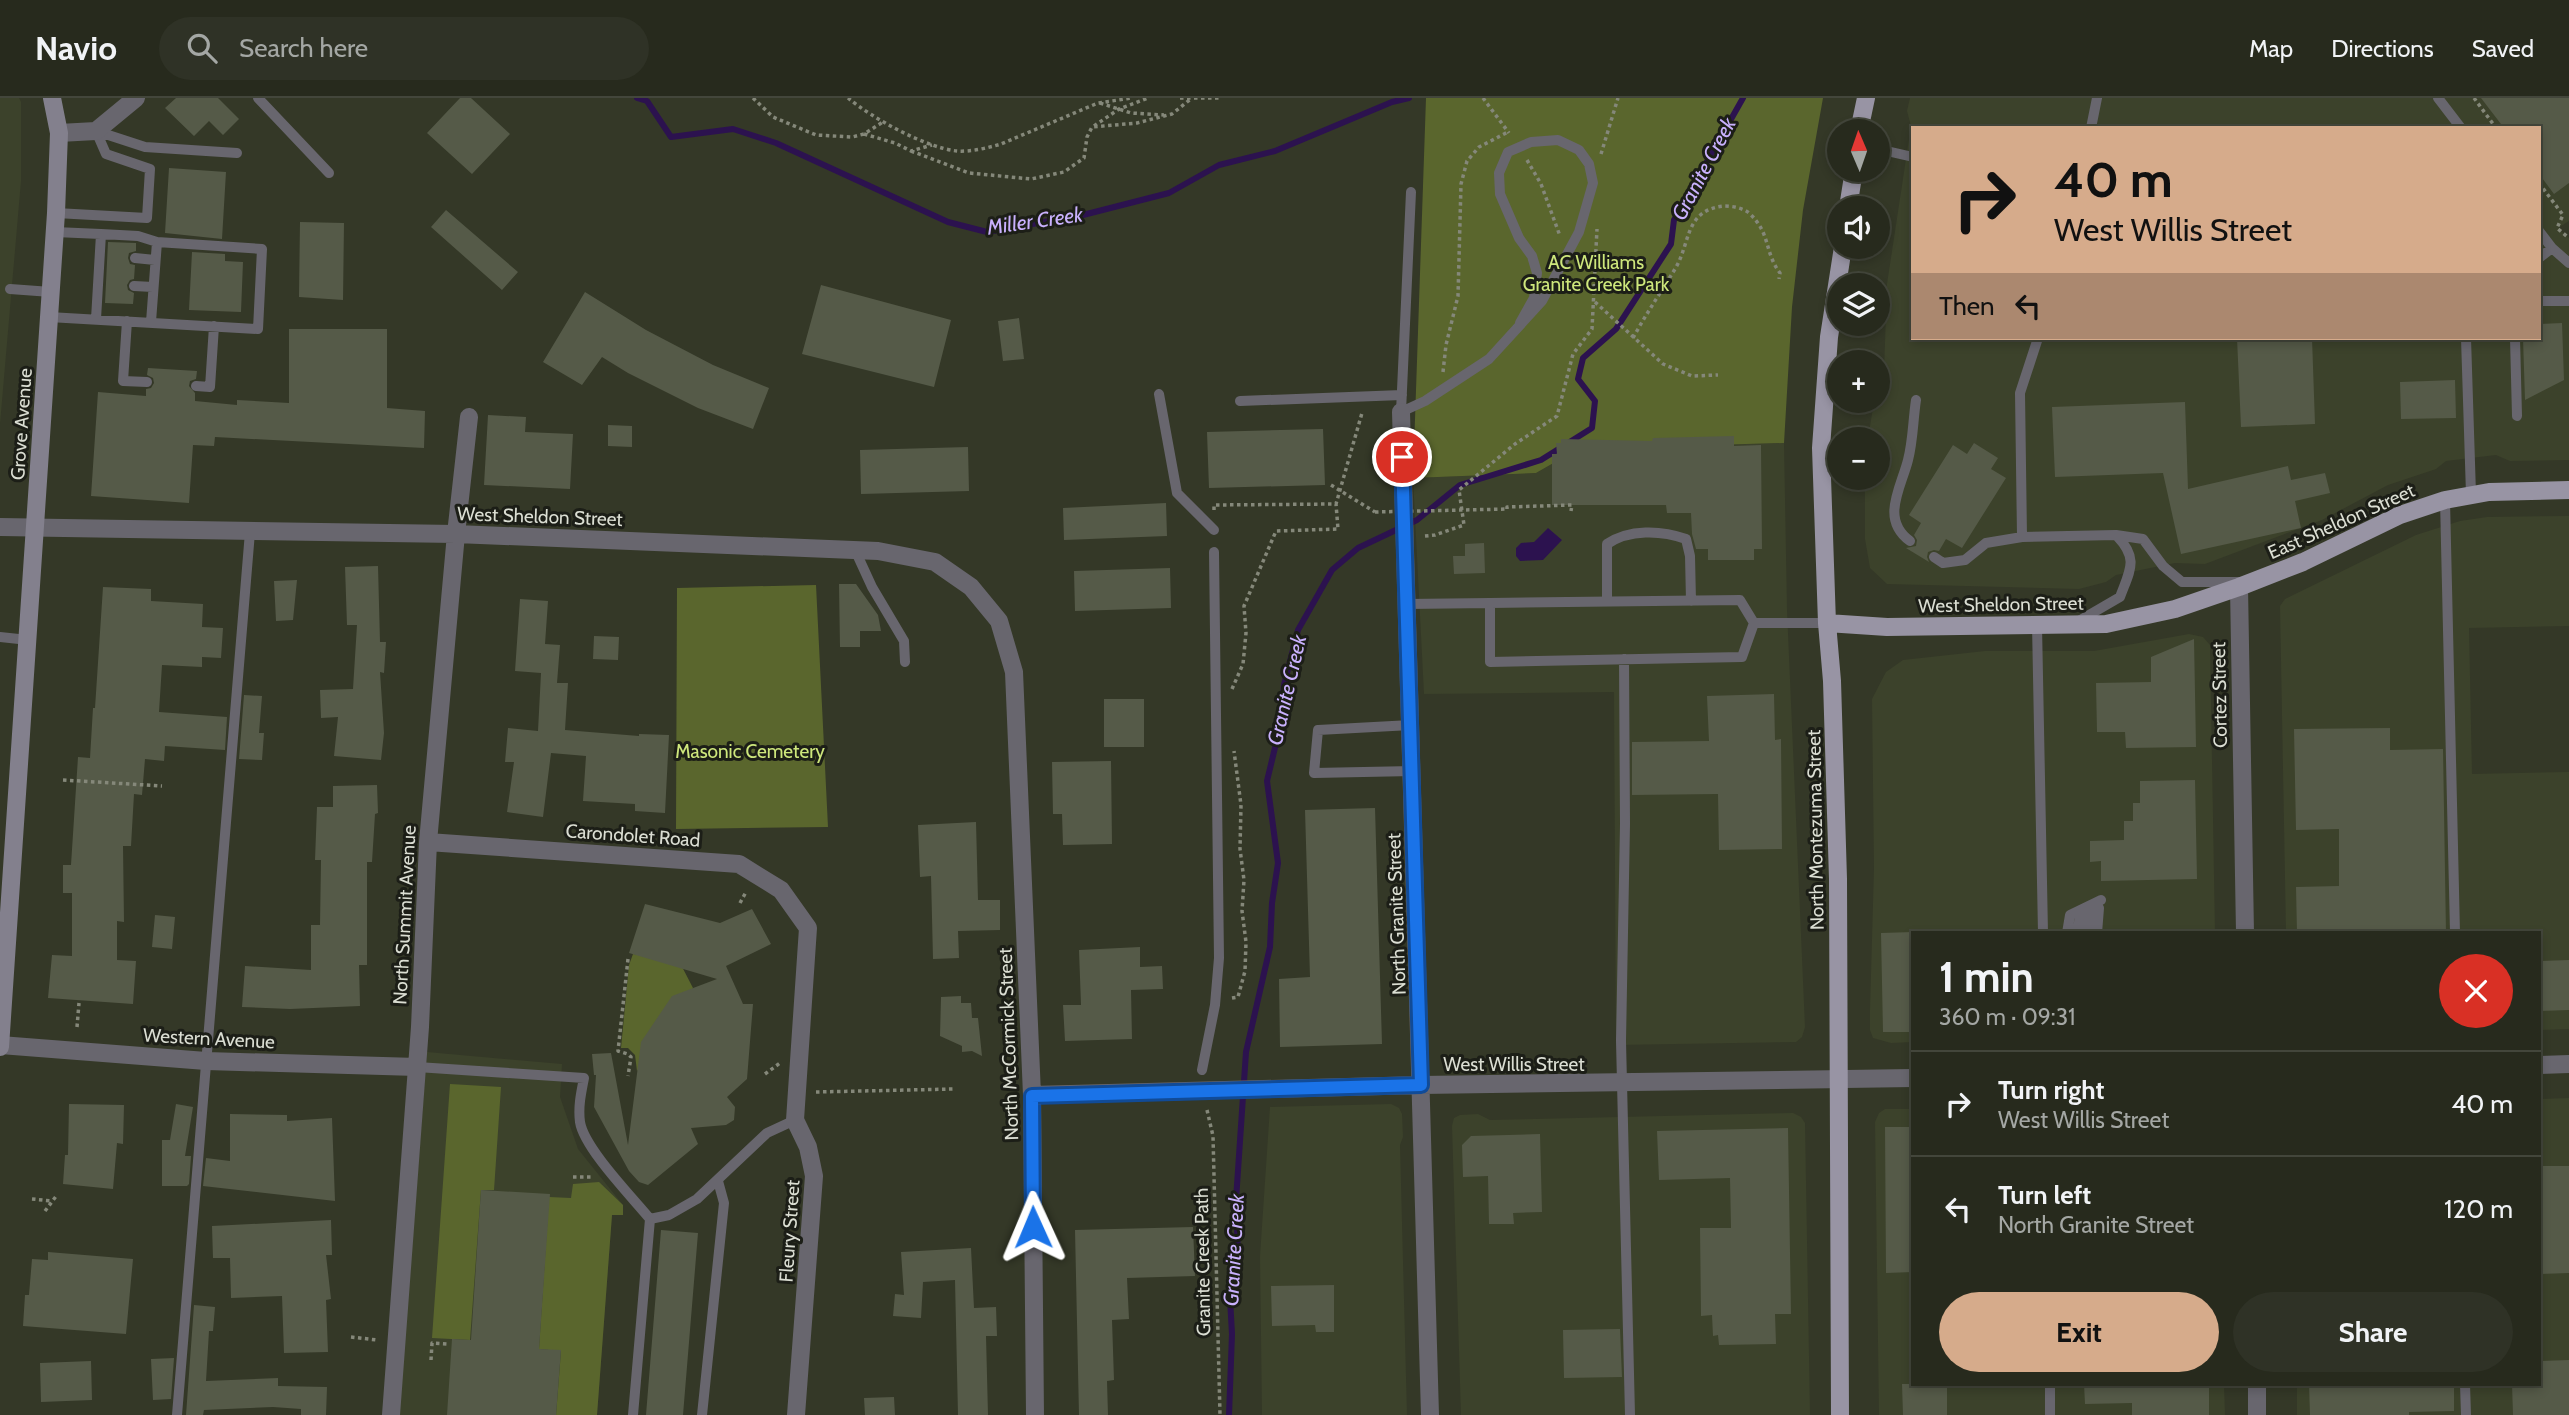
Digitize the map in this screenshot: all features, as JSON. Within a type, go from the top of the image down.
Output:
[{"type":"main road","name":"Grove Avenue","points":[[0,1045],[55,232],[58,133],[52,98]]},
{"type":"main road","points":[[1862,119],[1866,98]]},
{"type":"main road","name":"North Montezuma Street","points":[[1840,1415],[1838,879],[1821,447],[1829,337],[1841,259]]},
{"type":"main road","name":"East Sheldon Street","points":[[2175,609],[2303,562],[2400,515],[2445,500],[2471,494],[2569,491]]},
{"type":"main road","name":"West Sheldon Street","points":[[1827,623],[1887,627],[2106,624],[2175,609]]},
{"type":"street","points":[[58,133],[96,131],[136,98]]},
{"type":"street","name":"North Granite Street","points":[[1401,403],[1430,1415]]},
{"type":"street","name":"North Summit Avenue","points":[[391,1415],[417,1067],[428,842],[456,534],[470,417]]},
{"type":"street","name":"West Sheldon Street","points":[[0,527],[456,534],[878,551],[934,562],[971,586],[999,621],[1014,672]]},
{"type":"street","name":"Cortez Street","points":[[2245,931],[2242,802],[2246,585]]},
{"type":"street","name":"North McCormick Street","points":[[1014,672],[1032,1096],[1035,1415]]},
{"type":"street","name":"Carondolet Road","points":[[428,842],[739,864],[781,891],[808,928]]},
{"type":"street","name":"Fleury Street","points":[[796,1415],[814,1176],[808,1147],[795,1120],[808,928]]},
{"type":"street","name":"Western Avenue","points":[[0,1045],[206,1061],[417,1067]]},
{"type":"street","points":[[2541,1065],[2569,1064]]},
{"type":"street","name":"West Willis Street","points":[[1032,1096],[1421,1085],[1911,1079]]},
{"type":"street","points":[[2257,1386],[2257,1415]]},
{"type":"lane","points":[[258,98],[329,173]]},
{"type":"lane","points":[[2091,126],[2097,98]]},
{"type":"lane","points":[[2438,98],[2459,126]]},
{"type":"lane","points":[[96,131],[145,147],[237,153]]},
{"type":"lane","points":[[56,213],[147,218],[150,169],[106,155],[96,131]]},
{"type":"lane","points":[[1240,401],[1425,401],[1489,359],[1542,300],[1579,232],[1592,183],[1589,164],[1579,150],[1558,140],[1531,142],[1508,152],[1499,173],[1500,194],[1519,238],[1532,256],[1537,273],[1534,298],[1520,323]]},
{"type":"lane","points":[[1890,152],[1911,157]]},
{"type":"lane","points":[[1401,403],[1411,191]]},
{"type":"lane","points":[[49,317],[258,329],[262,249],[157,242],[138,236],[55,232]]},
{"type":"lane","points":[[2541,233],[2569,263]]},
{"type":"lane","points":[[96,319],[102,284],[101,234]]},
{"type":"lane","points":[[151,322],[157,242]]},
{"type":"lane","points":[[2541,257],[2553,248]]},
{"type":"lane","points":[[135,258],[155,260]]},
{"type":"lane","points":[[134,286],[153,287]]},
{"type":"lane","points":[[10,289],[51,292]]},
{"type":"lane","points":[[2541,301],[2569,301]]},
{"type":"lane","points":[[127,321],[123,381],[147,382]]},
{"type":"lane","points":[[195,386],[210,387],[214,326]]},
{"type":"lane","points":[[2022,537],[2020,393],[2037,340]]},
{"type":"lane","points":[[2466,340],[2471,494]]},
{"type":"lane","points":[[2515,340],[2516,416]]},
{"type":"lane","points":[[1159,394],[1177,493],[1214,530]]},
{"type":"lane","points":[[1910,541],[1900,533],[1894,515],[1898,487],[1908,461],[1916,400]]},
{"type":"lane","points":[[2445,500],[2455,931]]},
{"type":"lane","points":[[177,1415],[250,531]]},
{"type":"lane","points":[[1607,602],[1607,544],[1620,535],[1668,533],[1686,539],[1690,556],[1691,601]]},
{"type":"lane","points":[[2074,624],[2120,597],[2132,559],[2129,548],[2116,536]]},
{"type":"lane","points":[[1934,558],[1943,563],[1965,560],[1986,543],[2022,537],[2116,536],[2143,539],[2163,566],[2182,582],[2246,585]]},
{"type":"lane","points":[[855,550],[872,587],[904,641],[905,662]]},
{"type":"lane","points":[[1202,1070],[1215,1005],[1219,958],[1214,552]]},
{"type":"lane","points":[[1407,604],[1740,600],[1754,623]]},
{"type":"lane","points":[[1490,603],[1490,662],[1742,657],[1754,623]]},
{"type":"lane","points":[[1754,623],[1827,623]]},
{"type":"lane","points":[[2037,625],[2043,931]]},
{"type":"lane","points":[[0,637],[28,640]]},
{"type":"lane","points":[[1624,660],[1622,1084],[1630,1415]]},
{"type":"lane","points":[[1411,725],[1318,730],[1314,772],[1413,771]]},
{"type":"lane","points":[[2067,931],[2070,915],[2101,900]]},
{"type":"lane","points":[[2077,931],[2080,917],[2101,900]]},
{"type":"lane","points":[[2087,931],[2089,919],[2101,900]]},
{"type":"lane","points":[[2097,931],[2101,900]]},
{"type":"lane","points":[[417,1067],[584,1078],[580,1124],[589,1143],[650,1219],[633,1415]]},
{"type":"lane","points":[[650,1219],[669,1214],[697,1199],[767,1133],[795,1120]]},
{"type":"lane","points":[[702,1415],[724,1203],[718,1181]]},
{"type":"lane","points":[[2050,1386],[2050,1415]]},
{"type":"lane","points":[[2465,1386],[2466,1415]]},
{"type":"path","points":[[753,98],[773,117],[816,135],[852,137],[864,134],[884,122]]},
{"type":"path","points":[[848,98],[869,115],[933,144],[957,151],[984,149],[1029,134],[1098,103],[1132,98]]},
{"type":"path","points":[[864,134],[969,173],[1031,179],[1064,172],[1084,158],[1087,137],[1092,127],[1119,110],[1148,98]]},
{"type":"path","points":[[1180,98],[1220,98]]},
{"type":"path","points":[[1092,127],[1137,123],[1167,115],[1192,98]]},
{"type":"path","points":[[1483,98],[1519,147],[1541,184],[1568,252]]},
{"type":"path","points":[[1592,183],[1619,98]]},
{"type":"path","points":[[2473,98],[2494,126]]},
{"type":"path","points":[[1098,103],[1131,113],[1167,115]]},
{"type":"path","points":[[1441,391],[1446,345],[1458,296],[1461,184],[1466,161],[1479,147],[1508,132]]},
{"type":"path","points":[[911,150],[933,144]]},
{"type":"path","points":[[2541,186],[2563,215],[2557,228],[2569,238]]},
{"type":"path","points":[[1405,537],[1435,535],[1464,525],[1459,490],[1515,444],[1557,416],[1573,354],[1592,329],[1597,223],[1587,206]]},
{"type":"path","points":[[1633,338],[1676,267],[1690,228],[1700,215],[1710,208],[1728,206],[1746,210],[1763,228],[1772,263],[1780,273],[1779,279]]},
{"type":"path","points":[[1595,302],[1663,364],[1692,376],[1718,375]]},
{"type":"path","points":[[1229,695],[1243,664],[1246,633],[1244,606],[1276,531],[1338,529],[1336,504],[1362,413],[1401,403]]},
{"type":"path","points":[[1331,485],[1375,512],[1572,505],[1571,511]]},
{"type":"path","points":[[1214,530],[1214,505],[1336,504]]},
{"type":"path","points":[[1228,1009],[1232,997],[1238,997],[1245,971],[1246,942],[1242,911],[1244,880],[1240,849],[1241,805],[1233,741]]},
{"type":"path","points":[[63,779],[162,786]]},
{"type":"path","points":[[628,959],[618,1051],[631,1057],[628,1076]]},
{"type":"path","points":[[77,1027],[79,1003]]},
{"type":"path","points":[[765,1074],[787,1058]]},
{"type":"path","points":[[814,1092],[954,1089]]},
{"type":"path","name":"Granite Creek Path","points":[[1207,1109],[1213,1136],[1220,1415]]},
{"type":"path","points":[[573,1177],[600,1177]]},
{"type":"path","points":[[45,1211],[57,1195]]},
{"type":"path","points":[[32,1199],[52,1201]]},
{"type":"path","points":[[430,1360],[432,1343],[448,1344]]},
{"type":"shaded area","points":[[0,98],[19,98],[21,102],[21,181],[0,424]]},
{"type":"shaded area","points":[[1910,98],[2569,98],[2569,221],[2558,228],[2569,238],[2569,460],[2510,461],[2496,455],[2446,461],[2436,469],[2388,485],[2322,520],[2205,564],[2175,563],[2116,575],[2106,582],[2079,589],[1887,584],[1870,568],[1865,539],[1865,490],[1890,490],[1890,427],[1870,427],[1872,413],[1890,413],[1890,350],[1885,350],[1885,336],[1890,336],[1889,273],[1911,126],[1907,111]]},
{"type":"shaded area","points":[[1784,443],[1787,610],[1805,1027],[1802,1037],[1796,1042],[1616,1045],[1614,692],[1424,694],[1413,478],[1536,473],[1578,449]]},
{"type":"shaded area","points":[[2569,516],[2569,626],[2469,628],[2472,774],[2569,772],[2569,1029],[2541,1030],[2541,931],[2286,931],[2280,606],[2285,599],[2416,535],[2460,521],[2487,517]]},
{"type":"shaded area","points":[[1548,528],[1562,540],[1543,560],[1520,561],[1516,556],[1516,548],[1521,543],[1534,542]]},
{"type":"shaded area","points":[[2189,634],[2203,637],[2210,645],[2215,931],[1911,931],[1911,1042],[1891,1043],[1873,1038],[1870,1030],[1874,868],[1872,699],[1886,672],[1903,660],[1985,651],[2094,651]]},
{"type":"shaded area","points":[[427,1052],[562,1064],[560,1097],[578,1149],[623,1205],[623,1215],[612,1215],[597,1415],[399,1415]]},
{"type":"shaded area","points":[[2569,1098],[2569,1415],[2297,1415],[2297,1386],[2541,1386],[2541,1099]]},
{"type":"shaded area","points":[[1391,1104],[1399,1108],[1402,1114],[1403,1137],[1400,1145],[1407,1415],[1262,1415],[1260,1256],[1270,1107]]},
{"type":"shaded area","points":[[1885,1109],[1911,1109],[1911,1386],[2224,1386],[2225,1415],[1879,1415],[1875,1122],[1879,1113]]},
{"type":"shaded area","points":[[1793,1113],[1805,1123],[1810,1415],[1461,1415],[1452,1126],[1454,1118],[1478,1114],[1490,1120]]},
{"type":"green space","name":"AC Williams Granite Creek Park","points":[[1426,98],[1823,98],[1803,210],[1792,307],[1784,443],[1578,449],[1536,473],[1413,478]]},
{"type":"green space","name":"Masonic Cemetery","points":[[816,585],[828,827],[676,829],[677,588]]},
{"type":"green space","points":[[633,954],[678,959],[693,988],[637,1071],[635,1055],[628,1048],[621,1048],[629,965]]},
{"type":"green space","points":[[450,1084],[501,1087],[494,1190],[481,1190],[470,1340],[432,1338]]},
{"type":"green space","points":[[599,1182],[623,1205],[623,1215],[612,1215],[597,1415],[556,1415],[561,1351],[539,1349],[549,1197],[571,1198],[573,1184]]},
{"type":"building","points":[[176,98],[218,98],[239,119],[223,135],[209,121],[194,136],[165,108]]},
{"type":"building","points":[[460,98],[471,98],[510,134],[472,174],[427,133]]},
{"type":"building","points":[[2481,98],[2569,98],[2569,183],[2554,194],[2541,177],[2541,126],[2502,126]]},
{"type":"building","points":[[169,168],[226,172],[222,239],[165,233]]},
{"type":"building","points":[[446,210],[518,272],[502,290],[431,227]]},
{"type":"building","points":[[300,222],[344,223],[343,300],[299,297]]},
{"type":"building","points":[[108,242],[136,243],[136,251],[129,253],[128,258],[130,264],[135,265],[134,279],[127,285],[128,290],[134,293],[133,304],[105,303]]},
{"type":"building","points":[[192,252],[225,254],[225,261],[243,262],[241,312],[189,310]]},
{"type":"building","points":[[821,285],[951,320],[934,387],[802,354]]},
{"type":"building","points":[[585,292],[646,330],[713,365],[769,388],[753,429],[698,408],[602,357],[582,385],[543,362]]},
{"type":"building","points":[[1019,318],[1024,359],[1003,361],[998,321]]},
{"type":"building","points":[[2562,323],[2564,380],[2525,400],[2523,340],[2541,340],[2541,324]]},
{"type":"building","points":[[289,329],[387,329],[387,408],[425,411],[424,448],[215,437],[214,446],[193,445],[189,503],[91,496],[98,392],[146,396],[146,389],[151,388],[154,383],[153,378],[147,375],[148,368],[197,371],[196,379],[190,381],[189,386],[195,393],[195,401],[237,405],[237,400],[289,403]]},
{"type":"building","points":[[2237,340],[2312,340],[2315,424],[2241,427]]},
{"type":"building","points":[[2455,380],[2456,418],[2401,419],[2400,382]]},
{"type":"building","points":[[2185,402],[2188,489],[2288,466],[2291,480],[2325,473],[2330,493],[2295,501],[2301,528],[2181,554],[2163,473],[2055,477],[2052,407]]},
{"type":"building","points":[[488,415],[526,417],[525,432],[573,434],[570,489],[484,485]]},
{"type":"building","points":[[608,425],[632,426],[632,447],[608,446]]},
{"type":"building","points":[[1323,429],[1325,485],[1209,488],[1207,432]]},
{"type":"building","points":[[1734,436],[1734,446],[1761,445],[1762,549],[1754,549],[1754,560],[1708,560],[1708,549],[1696,549],[1691,513],[1667,513],[1666,505],[1552,505],[1552,454],[1557,454],[1556,443],[1561,443],[1561,439],[1652,441],[1653,438]]},
{"type":"building","points":[[1974,443],[1998,458],[1991,469],[2006,478],[1962,548],[1946,539],[1939,551],[1928,552],[1929,562],[1906,548],[1916,546],[1914,535],[1921,523],[1909,515],[1953,445],[1967,454]]},
{"type":"building","points":[[968,447],[969,491],[861,494],[860,450]]},
{"type":"building","points":[[1166,503],[1167,536],[1064,540],[1063,508]]},
{"type":"building","points":[[1484,543],[1485,573],[1454,574],[1453,556],[1465,556],[1465,544]]},
{"type":"building","points":[[378,566],[380,642],[386,642],[384,673],[380,672],[384,733],[381,760],[334,756],[338,717],[321,718],[320,690],[353,689],[357,625],[347,625],[345,567]]},
{"type":"building","points":[[1170,568],[1171,608],[1075,611],[1074,571]]},
{"type":"building","points":[[297,580],[293,620],[276,621],[274,581]]},
{"type":"building","points":[[839,584],[856,584],[878,615],[881,631],[860,631],[860,647],[840,647]]},
{"type":"building","points":[[103,587],[151,589],[151,601],[203,604],[202,627],[223,628],[221,658],[202,657],[202,667],[162,665],[159,712],[227,717],[225,750],[165,746],[164,761],[145,759],[142,795],[134,794],[131,846],[123,846],[124,922],[117,921],[117,960],[136,961],[133,1004],[48,998],[52,955],[72,956],[72,893],[63,893],[63,865],[71,865],[78,757],[90,758]]},
{"type":"building","points":[[520,599],[548,601],[545,644],[560,645],[557,683],[568,683],[565,730],[639,736],[669,735],[665,813],[635,811],[635,804],[583,801],[586,756],[551,753],[543,817],[507,812],[514,762],[505,762],[508,728],[538,731],[541,673],[515,671]]},
{"type":"building","points":[[594,636],[619,637],[618,660],[593,659]]},
{"type":"building","points":[[2194,639],[2196,747],[2126,748],[2125,732],[2097,732],[2096,683],[2151,682],[2151,657]]},
{"type":"building","points":[[1774,694],[1775,740],[1781,739],[1782,849],[1719,850],[1718,794],[1632,795],[1632,742],[1709,741],[1707,696]]},
{"type":"building","points":[[244,695],[262,696],[259,733],[264,733],[262,760],[239,759]]},
{"type":"building","points":[[1104,699],[1144,699],[1144,747],[1104,747]]},
{"type":"building","points":[[2390,728],[2390,750],[2443,749],[2446,931],[2297,931],[2296,887],[2339,886],[2339,829],[2296,830],[2294,729]]},
{"type":"building","points":[[1111,761],[1112,844],[1063,845],[1062,814],[1053,814],[1052,762]]},
{"type":"building","points":[[2195,780],[2197,879],[2101,881],[2101,861],[2090,862],[2090,841],[2124,840],[2124,821],[2133,821],[2133,803],[2140,803],[2140,781]]},
{"type":"building","points":[[377,785],[378,813],[375,814],[372,862],[367,862],[367,965],[359,965],[360,1006],[290,1009],[242,1007],[245,966],[311,970],[311,925],[320,925],[321,860],[315,860],[317,807],[333,807],[333,786]]},
{"type":"building","points":[[1375,808],[1382,1044],[1280,1047],[1279,979],[1310,977],[1305,810]]},
{"type":"building","points":[[976,822],[978,900],[1000,900],[1000,930],[958,931],[959,958],[933,959],[931,876],[920,877],[918,825]]},
{"type":"building","points":[[645,904],[720,923],[752,909],[771,944],[726,966],[743,1004],[753,1004],[747,1079],[727,1097],[735,1107],[734,1120],[726,1125],[691,1128],[698,1144],[648,1185],[639,1182],[629,1171],[594,1107],[596,1075],[592,1054],[611,1053],[628,1145],[641,1042],[672,996],[717,979],[629,953]]},
{"type":"building","points":[[155,915],[175,917],[172,949],[152,947]]},
{"type":"building","points":[[1911,932],[1911,1032],[1883,1032],[1881,933]]},
{"type":"building","points":[[1140,947],[1140,967],[1162,966],[1163,989],[1131,990],[1132,1039],[1065,1041],[1063,1005],[1081,1005],[1079,950]]},
{"type":"building","points":[[2569,960],[2569,1010],[2541,1011],[2541,961]]},
{"type":"building","points":[[961,996],[961,1003],[971,1003],[972,1018],[978,1018],[982,1056],[972,1051],[962,1052],[962,1046],[940,1036],[941,997]]},
{"type":"building","points":[[69,1104],[124,1105],[123,1144],[117,1143],[113,1189],[63,1184],[65,1155],[68,1155]]},
{"type":"building","points":[[176,1104],[193,1107],[185,1156],[191,1156],[189,1184],[162,1186],[162,1140],[170,1140]]},
{"type":"building","points":[[230,1114],[287,1115],[287,1121],[332,1118],[335,1201],[203,1186],[206,1158],[230,1161]]},
{"type":"building","points":[[1885,1127],[1911,1127],[1911,1272],[1886,1273]]},
{"type":"building","points":[[1788,1128],[1791,1314],[1775,1314],[1776,1344],[1719,1345],[1718,1335],[1713,1336],[1712,1315],[1701,1316],[1700,1228],[1731,1228],[1730,1178],[1659,1180],[1657,1131]]},
{"type":"building","points":[[1540,1134],[1542,1212],[1513,1213],[1514,1224],[1489,1224],[1488,1176],[1463,1177],[1462,1145],[1471,1136]]},
{"type":"building","points":[[2541,1166],[2569,1166],[2569,1273],[2541,1274]]},
{"type":"building","points":[[481,1190],[550,1194],[539,1349],[561,1350],[556,1415],[447,1415],[452,1339],[471,1340]]},
{"type":"building","points":[[331,1220],[332,1255],[326,1255],[331,1299],[326,1300],[328,1352],[284,1353],[282,1296],[231,1298],[230,1258],[213,1258],[212,1226]]},
{"type":"building","points":[[1193,1227],[1195,1276],[1127,1278],[1129,1319],[1112,1320],[1114,1380],[1107,1381],[1108,1415],[1079,1415],[1075,1230]]},
{"type":"building","points":[[661,1230],[698,1233],[683,1415],[646,1415]]},
{"type":"building","points":[[971,1248],[974,1308],[996,1307],[997,1336],[986,1336],[988,1415],[958,1415],[955,1280],[923,1282],[921,1318],[893,1316],[895,1294],[904,1295],[901,1252]]},
{"type":"building","points":[[48,1252],[133,1259],[126,1334],[23,1326],[25,1295],[29,1295],[32,1259],[48,1260]]},
{"type":"building","points":[[1334,1285],[1334,1332],[1316,1332],[1315,1325],[1272,1326],[1271,1286]]},
{"type":"building","points":[[194,1305],[215,1307],[213,1331],[209,1331],[206,1381],[278,1378],[278,1386],[327,1387],[326,1415],[301,1415],[301,1409],[273,1407],[204,1410],[203,1415],[186,1415]]},
{"type":"building","points":[[1620,1329],[1622,1377],[1564,1378],[1563,1330]]},
{"type":"building","points":[[174,1358],[171,1399],[153,1400],[151,1359]]},
{"type":"building","points":[[2569,1360],[2569,1415],[2513,1415],[2512,1386],[2541,1386],[2541,1361]]},
{"type":"building","points":[[91,1361],[92,1400],[41,1402],[40,1363]]},
{"type":"building","points":[[1902,1384],[1947,1386],[1947,1415],[1903,1415]]},
{"type":"building","points":[[2084,1386],[2209,1386],[2209,1415],[2132,1415],[2132,1403],[2085,1404]]},
{"type":"building","points":[[2309,1386],[2454,1386],[2454,1411],[2409,1412],[2409,1415],[2310,1415]]},
{"type":"building","points":[[894,1397],[895,1415],[865,1415],[864,1398]]},
{"type":"waterway","name":"Miller Creek","points":[[637,98],[647,101],[671,137],[733,129],[776,143],[948,222],[987,232],[1083,215],[1169,193],[1219,165],[1275,151],[1392,102],[1409,98]]},
{"type":"waterway","name":"Granite Creek","points":[[1229,1415],[1232,1334],[1230,1298],[1238,1256],[1236,1200],[1246,1052],[1270,947],[1272,903],[1278,863],[1267,781],[1279,731],[1284,685],[1298,630],[1332,570],[1358,548],[1417,520],[1460,485],[1541,460],[1592,428],[1595,401],[1578,379],[1583,358],[1616,329],[1671,244],[1674,220],[1743,98]]},
{"type":"route","points":[[1033,1227],[1032,1096],[1421,1085],[1402,457]]}]
